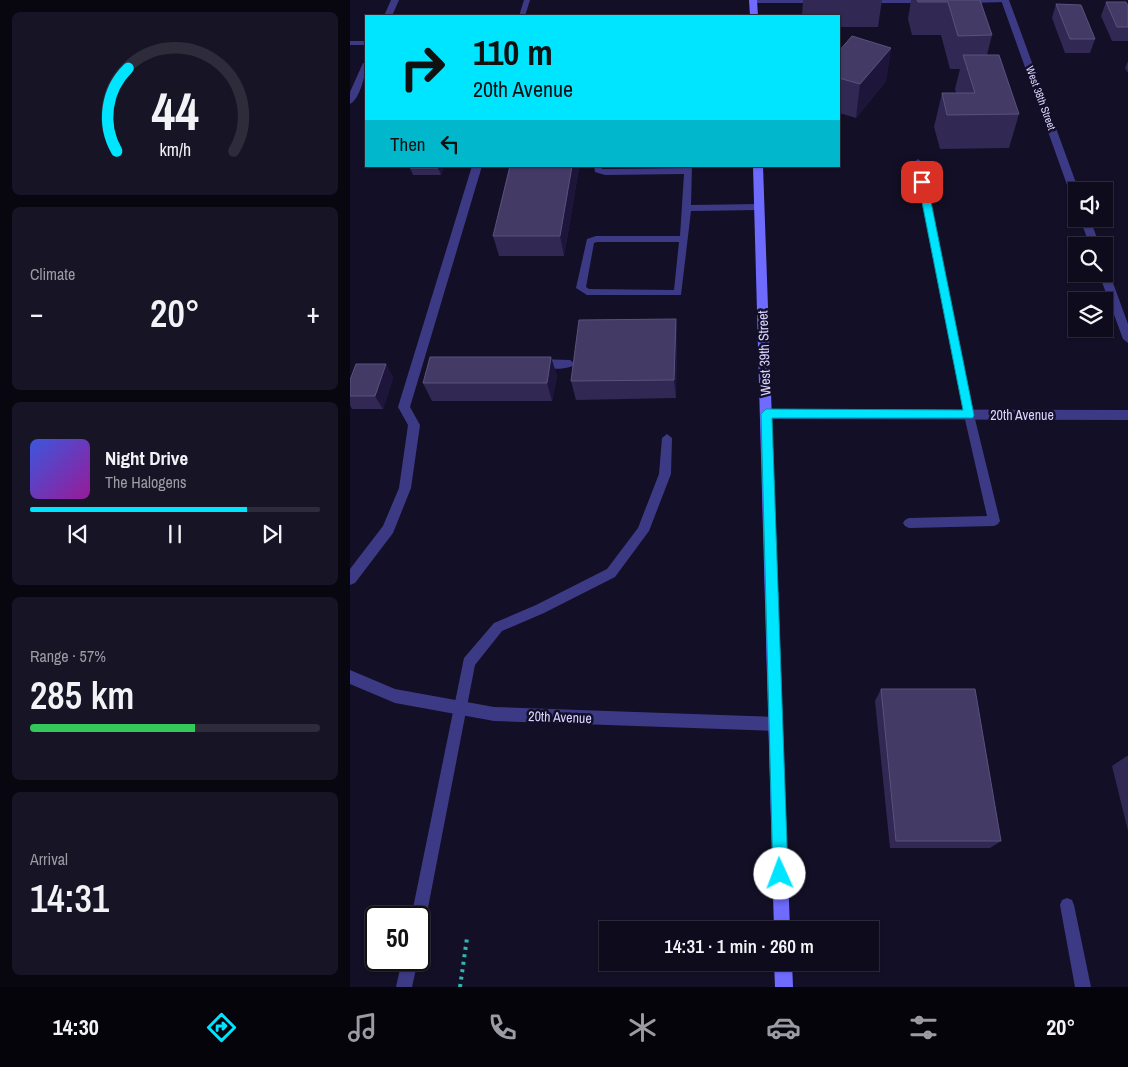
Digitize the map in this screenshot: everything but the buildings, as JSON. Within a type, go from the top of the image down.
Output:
[{"type":"main road","points":[[753,0],[754,15]]},
{"type":"main road","name":"West 39th Street","points":[[758,167],[782,921]]},
{"type":"main road","points":[[783,971],[784,987]]},
{"type":"street","points":[[388,15],[395,0]]},
{"type":"street","name":"West 38th Street","points":[[1006,0],[1071,182]]},
{"type":"street","points":[[350,43],[365,43]]},
{"type":"street","points":[[350,101],[365,67]]},
{"type":"street","points":[[350,579],[388,528],[405,488],[414,425],[404,407],[422,363],[477,167]]},
{"type":"street","points":[[1108,282],[1128,339]]},
{"type":"street","name":"20th Avenue","points":[[766,414],[1128,416]]},
{"type":"street","name":"20th Avenue","points":[[350,677],[395,696],[494,714],[776,724]]},
{"type":"lane","points":[[522,15],[526,0]]},
{"type":"lane","points":[[753,0],[830,1]]},
{"type":"lane","points":[[860,1],[938,0]]},
{"type":"lane","points":[[957,0],[1006,0]]},
{"type":"lane","points":[[909,523],[994,521],[969,415],[918,162]]},
{"type":"lane","points":[[598,167],[598,170],[605,172],[688,169],[687,208],[684,239],[678,292],[587,292],[581,288],[590,242],[596,239],[684,239]]},
{"type":"lane","points":[[687,208],[760,207]]},
{"type":"lane","points":[[532,364],[570,364]]},
{"type":"lane","points":[[420,906],[458,708],[469,662],[498,627],[540,609],[611,573],[642,531],[665,474],[667,438]]},
{"type":"lane","points":[[1067,905],[1083,987]]},
{"type":"lane","points":[[404,987],[408,971]]},
{"type":"path","points":[[460,987],[467,938]]},
{"type":"route","points":[[780,874],[766,414],[969,415],[922,182]]}]
